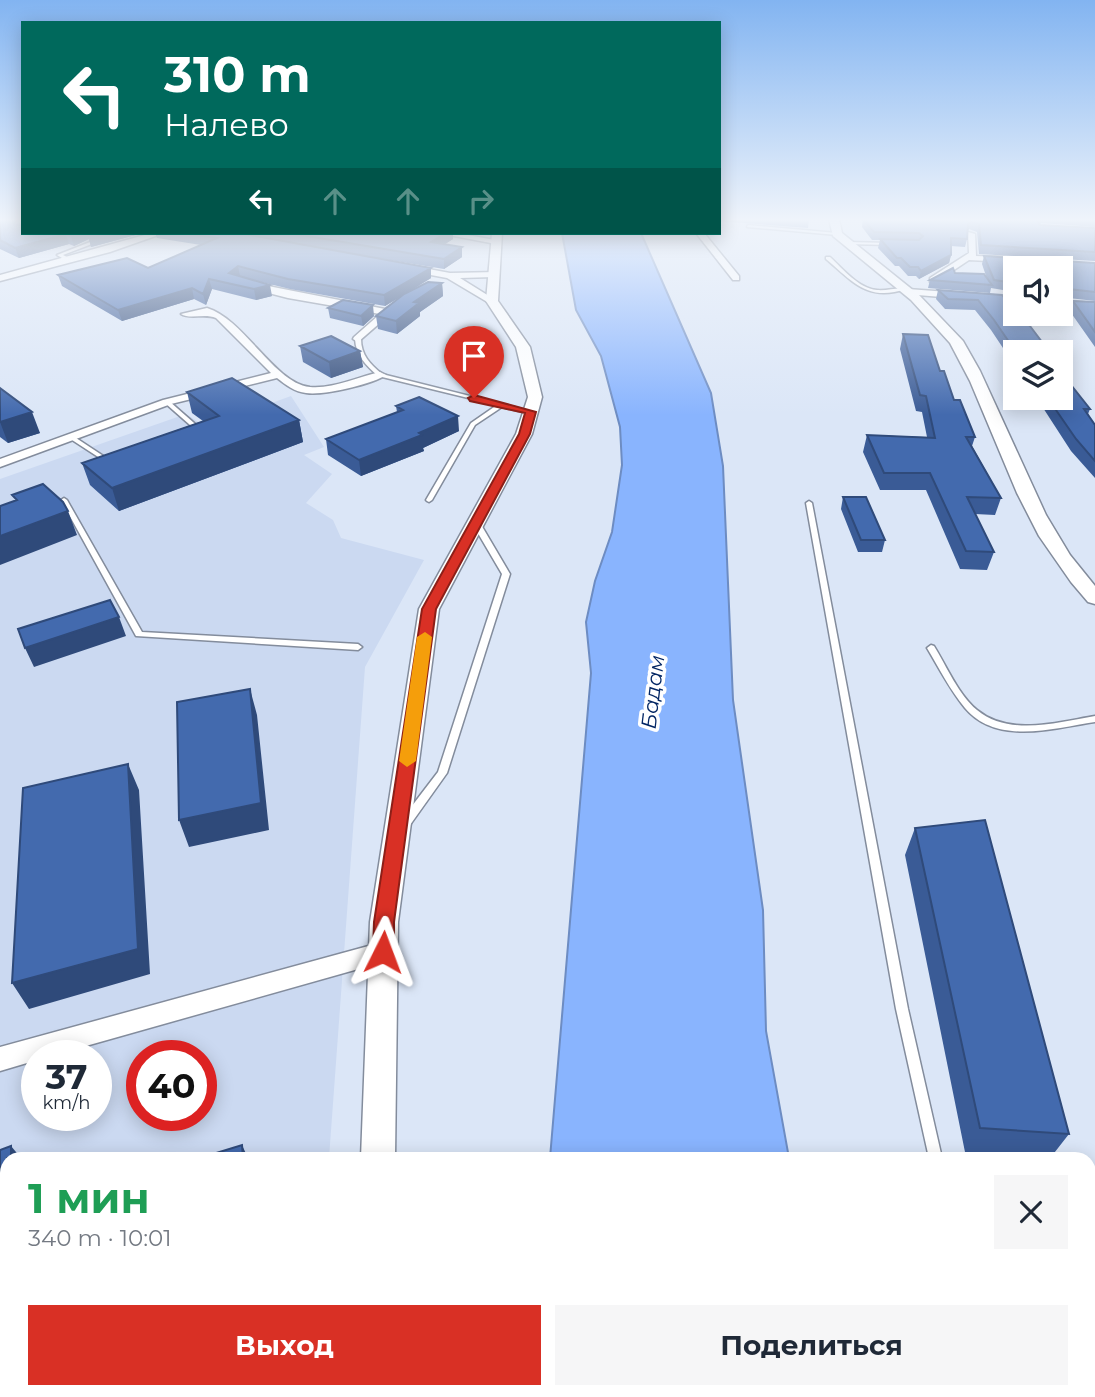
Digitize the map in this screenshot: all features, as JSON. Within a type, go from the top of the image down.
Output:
[{"type":"street","points":[[247,284],[288,295],[385,312]]},
{"type":"street","points":[[425,287],[431,284]]},
{"type":"street","points":[[378,1152],[384,922],[429,609],[524,434],[535,397],[523,347],[492,301],[464,284]]},
{"type":"street","points":[[492,301],[493,284]]},
{"type":"street","points":[[899,284],[956,341],[972,369],[1033,512],[1054,548],[1095,598]]},
{"type":"street","points":[[906,290],[918,284]]},
{"type":"street","points":[[906,290],[1003,299]]},
{"type":"street","points":[[358,339],[385,312],[405,300]]},
{"type":"street","points":[[1073,305],[1095,306]]},
{"type":"street","points":[[186,314],[208,311],[220,316],[279,374],[303,390],[317,390],[380,375]]},
{"type":"street","points":[[0,463],[167,402],[279,374]]},
{"type":"street","points":[[0,1059],[383,952]]},
{"type":"lane","points":[[859,284],[868,292],[906,290]]},
{"type":"lane","points":[[358,339],[363,360],[380,375],[531,412]]},
{"type":"lane","points":[[167,402],[200,431]]},
{"type":"lane","points":[[429,499],[473,424],[501,405]]},
{"type":"lane","points":[[71,437],[118,468]]},
{"type":"lane","points":[[64,500],[139,634],[358,647]]},
{"type":"lane","points":[[810,503],[902,1009],[935,1152]]},
{"type":"lane","points":[[397,835],[442,773],[506,574],[476,522]]},
{"type":"lane","points":[[931,648],[972,710],[991,724],[1011,730],[1095,719]]},
{"type":"shaded area","points":[[291,396],[324,447],[304,455],[332,474],[306,503],[333,520],[341,538],[424,560],[365,667],[329,1152],[0,1152],[0,479],[186,414],[206,427]]},
{"type":"water","name":"Бадам","points":[[571,284],[663,284],[711,393],[723,466],[733,700],[763,910],[766,1031],[788,1152],[551,1152],[591,673],[586,622],[595,581],[612,532],[622,465],[620,427],[601,356],[576,310]]},
{"type":"building","points":[[74,284],[207,284],[203,294],[192,288],[118,310]]},
{"type":"building","points":[[232,284],[270,285],[254,289]]},
{"type":"building","points":[[319,284],[403,284],[384,295]]},
{"type":"building","points":[[424,284],[440,284],[414,302],[419,303],[396,321],[376,316],[404,294]]},
{"type":"building","points":[[1073,284],[1095,284],[1095,292],[1073,289]]},
{"type":"building","points":[[938,290],[1002,295],[1003,326],[1030,326],[1040,340],[1008,340],[978,300],[948,299]]},
{"type":"building","points":[[343,300],[373,305],[361,316],[328,308]]},
{"type":"building","points":[[1073,301],[1095,302],[1095,332]]},
{"type":"building","points":[[903,334],[928,335],[940,371],[944,371],[954,400],[960,400],[975,437],[966,437],[1001,498],[967,497],[994,552],[966,551],[930,473],[884,473],[867,435],[935,438],[926,396],[920,395]]},
{"type":"building","points":[[331,336],[360,351],[329,362],[300,346]]},
{"type":"building","points":[[232,378],[299,420],[112,488],[82,463],[219,416],[187,392]]},
{"type":"building","points":[[1073,387],[1090,409],[1084,409],[1095,425],[1095,461],[1056,410],[1073,410]]},
{"type":"building","points":[[0,388],[32,412],[0,422]]},
{"type":"building","points":[[419,397],[458,416],[419,433],[422,435],[359,460],[326,439],[403,410],[396,406]]},
{"type":"building","points":[[43,484],[63,502],[68,511],[0,536],[0,506],[17,500],[12,495]]},
{"type":"building","points":[[843,497],[866,497],[885,540],[861,540]]},
{"type":"building","points":[[110,600],[119,617],[25,648],[18,629]]},
{"type":"building","points":[[250,689],[261,803],[179,820],[177,702]]},
{"type":"building","points":[[128,764],[138,949],[12,983],[23,788]]},
{"type":"building","points":[[985,820],[1069,1134],[980,1128],[915,828]]},
{"type":"building","points":[[242,1145],[243,1152],[219,1152]]},
{"type":"building","points":[[11,1146],[11,1152],[0,1150]]},
{"type":"slow traffic","points":[[407,761],[425,637]]},
{"type":"route","points":[[383,952],[384,922],[429,609],[524,434],[531,412],[474,398]]}]
